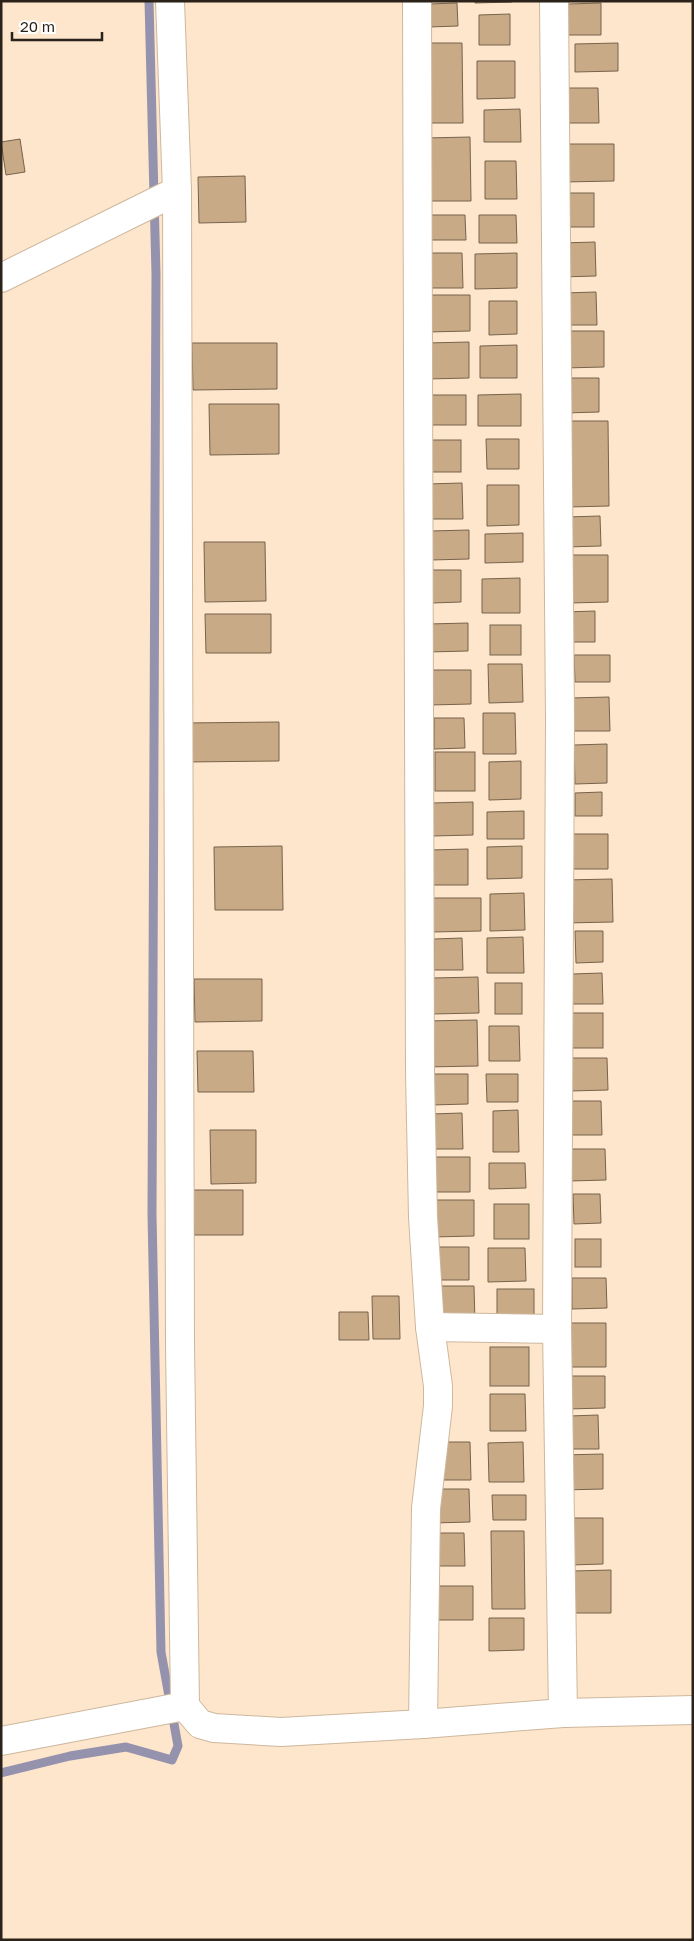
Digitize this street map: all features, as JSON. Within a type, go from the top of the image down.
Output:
[{"type":"street","points":[[170,1],[177,191],[180,1334],[185,1706],[200,1724],[214,1728],[281,1732],[423,1724],[563,1713],[693,1710]]},
{"type":"street","points":[[417,1],[420,1073],[423,1217],[430,1327],[438,1386],[438,1406],[426,1508],[423,1724]]},
{"type":"street","points":[[554,1],[560,720],[557,1329],[563,1713]]},
{"type":"street","points":[[1,278],[177,191]]},
{"type":"street","points":[[430,1327],[557,1329]]},
{"type":"street","points":[[1,1741],[185,1706]]},
{"type":"building","points":[[475,1],[512,1],[512,2],[475,3]]},
{"type":"building","points":[[457,3],[458,26],[429,27],[428,4]]},
{"type":"building","points":[[601,3],[601,35],[568,35],[568,4]]},
{"type":"building","points":[[510,14],[510,45],[479,45],[479,15]]},
{"type":"building","points":[[426,43],[462,43],[463,123],[427,123]]},
{"type":"building","points":[[618,43],[618,71],[575,72],[575,44]]},
{"type":"building","points":[[477,61],[515,61],[515,98],[477,99]]},
{"type":"building","points":[[565,88],[598,88],[599,123],[565,123]]},
{"type":"building","points":[[520,109],[521,142],[484,142],[484,110]]},
{"type":"building","points":[[470,137],[471,201],[426,201],[425,138]]},
{"type":"building","points":[[20,139],[25,172],[6,175],[1,142]]},
{"type":"building","points":[[564,144],[614,144],[614,181],[564,182]]},
{"type":"building","points":[[485,161],[516,161],[517,199],[485,199]]},
{"type":"building","points":[[245,176],[246,222],[199,223],[198,177]]},
{"type":"building","points":[[562,193],[594,193],[594,227],[562,227]]},
{"type":"building","points":[[423,215],[465,215],[466,240],[423,240]]},
{"type":"building","points":[[479,215],[516,215],[517,243],[479,243]]},
{"type":"building","points":[[595,242],[596,276],[561,277],[561,243]]},
{"type":"building","points":[[427,253],[462,253],[463,288],[427,288]]},
{"type":"building","points":[[517,253],[517,288],[475,289],[475,254]]},
{"type":"building","points":[[596,292],[597,325],[564,325],[563,293]]},
{"type":"building","points":[[427,295],[470,295],[470,331],[427,332]]},
{"type":"building","points":[[489,301],[517,301],[517,334],[489,335]]},
{"type":"building","points":[[564,331],[604,331],[604,367],[564,368]]},
{"type":"building","points":[[469,342],[469,378],[427,379],[426,343]]},
{"type":"building","points":[[192,343],[277,343],[277,389],[193,390]]},
{"type":"building","points":[[517,345],[517,378],[480,378],[480,346]]},
{"type":"building","points":[[565,378],[599,378],[599,412],[565,413]]},
{"type":"building","points":[[521,394],[521,426],[478,426],[478,395]]},
{"type":"building","points":[[429,395],[466,395],[466,425],[429,425]]},
{"type":"building","points":[[209,404],[279,404],[279,454],[210,455]]},
{"type":"building","points":[[567,421],[608,421],[609,506],[568,507]]},
{"type":"building","points":[[486,439],[519,439],[519,469],[487,469]]},
{"type":"building","points":[[424,440],[461,440],[461,472],[424,472]]},
{"type":"building","points":[[462,483],[463,519],[427,519],[427,484]]},
{"type":"building","points":[[487,485],[519,485],[519,525],[487,526]]},
{"type":"building","points":[[600,516],[601,546],[566,547],[566,517]]},
{"type":"building","points":[[469,530],[469,559],[431,560],[431,531]]},
{"type":"building","points":[[523,533],[523,562],[485,563],[485,534]]},
{"type":"building","points":[[204,542],[265,542],[266,601],[205,602]]},
{"type":"building","points":[[571,555],[608,555],[608,602],[571,603]]},
{"type":"building","points":[[432,570],[461,570],[461,602],[432,603]]},
{"type":"building","points":[[520,578],[520,613],[482,613],[482,579]]},
{"type":"building","points":[[595,611],[595,642],[565,642],[565,612]]},
{"type":"building","points":[[205,614],[271,614],[271,653],[206,653]]},
{"type":"building","points":[[468,623],[468,651],[428,652],[428,624]]},
{"type":"building","points":[[490,625],[521,625],[521,655],[490,655]]},
{"type":"building","points":[[574,655],[610,655],[610,682],[575,682]]},
{"type":"building","points":[[488,664],[522,664],[523,702],[489,703]]},
{"type":"building","points":[[430,670],[471,670],[471,704],[430,705]]},
{"type":"building","points":[[609,697],[610,731],[572,731],[571,698]]},
{"type":"building","points":[[483,713],[515,713],[516,754],[483,754]]},
{"type":"building","points":[[434,718],[464,718],[465,748],[434,749]]},
{"type":"building","points":[[279,722],[279,761],[185,762],[185,723]]},
{"type":"building","points":[[607,744],[607,783],[575,784],[574,745]]},
{"type":"building","points":[[435,752],[475,752],[475,791],[435,791]]},
{"type":"building","points":[[521,761],[521,799],[489,800],[489,762]]},
{"type":"building","points":[[602,792],[602,816],[575,816],[575,793]]},
{"type":"building","points":[[473,802],[473,835],[433,836],[432,803]]},
{"type":"building","points":[[524,811],[524,839],[487,839],[487,812]]},
{"type":"building","points":[[569,834],[608,834],[608,869],[570,869]]},
{"type":"building","points":[[282,846],[283,910],[215,910],[214,847]]},
{"type":"building","points":[[522,846],[522,878],[487,879],[487,847]]},
{"type":"building","points":[[468,849],[468,885],[431,885],[430,850]]},
{"type":"building","points":[[612,879],[613,922],[565,923],[564,880]]},
{"type":"building","points":[[524,893],[525,930],[490,931],[490,894]]},
{"type":"building","points":[[431,898],[481,898],[481,931],[431,932]]},
{"type":"building","points":[[575,931],[603,931],[603,962],[576,963]]},
{"type":"building","points":[[523,937],[524,973],[487,973],[487,938]]},
{"type":"building","points":[[462,938],[463,970],[434,970],[434,939]]},
{"type":"building","points":[[602,973],[603,1004],[572,1004],[572,974]]},
{"type":"building","points":[[478,977],[479,1013],[432,1014],[432,978]]},
{"type":"building","points":[[194,979],[262,979],[262,1021],[195,1022]]},
{"type":"building","points":[[495,983],[522,983],[522,1014],[495,1014]]},
{"type":"building","points":[[571,1013],[603,1013],[603,1048],[571,1048]]},
{"type":"building","points":[[477,1020],[478,1066],[425,1067],[425,1021]]},
{"type":"building","points":[[489,1026],[519,1026],[520,1061],[489,1061]]},
{"type":"building","points":[[197,1051],[253,1051],[254,1092],[198,1092]]},
{"type":"building","points":[[570,1058],[607,1058],[608,1090],[570,1091]]},
{"type":"building","points":[[431,1074],[468,1074],[468,1104],[431,1105]]},
{"type":"building","points":[[486,1074],[518,1074],[518,1102],[487,1102]]},
{"type":"building","points":[[571,1101],[601,1101],[602,1135],[571,1135]]},
{"type":"building","points":[[518,1110],[519,1152],[493,1152],[493,1111]]},
{"type":"building","points":[[462,1113],[463,1149],[430,1149],[430,1114]]},
{"type":"building","points":[[210,1130],[256,1130],[256,1183],[211,1184]]},
{"type":"building","points":[[569,1149],[605,1149],[606,1180],[570,1181]]},
{"type":"building","points":[[430,1157],[470,1157],[470,1192],[431,1192]]},
{"type":"building","points":[[489,1163],[525,1163],[526,1188],[489,1189]]},
{"type":"building","points":[[193,1190],[243,1190],[243,1235],[194,1235]]},
{"type":"building","points":[[573,1194],[600,1194],[601,1223],[574,1224]]},
{"type":"building","points":[[433,1200],[474,1200],[474,1236],[433,1237]]},
{"type":"building","points":[[494,1204],[529,1204],[529,1239],[494,1239]]},
{"type":"building","points":[[575,1239],[601,1239],[601,1267],[575,1267]]},
{"type":"building","points":[[429,1247],[469,1247],[469,1280],[430,1280]]},
{"type":"building","points":[[488,1248],[525,1248],[526,1281],[488,1282]]},
{"type":"building","points":[[572,1278],[606,1278],[607,1308],[572,1309]]},
{"type":"building","points":[[440,1286],[474,1286],[475,1322],[440,1322]]},
{"type":"building","points":[[497,1289],[534,1289],[534,1323],[497,1323]]},
{"type":"building","points":[[372,1296],[399,1296],[400,1339],[373,1339]]},
{"type":"building","points":[[339,1312],[368,1312],[369,1340],[339,1340]]},
{"type":"building","points":[[570,1323],[606,1323],[606,1367],[571,1367]]},
{"type":"building","points":[[490,1347],[529,1347],[529,1386],[490,1386]]},
{"type":"building","points":[[567,1376],[605,1376],[605,1408],[568,1409]]},
{"type":"building","points":[[490,1394],[525,1394],[526,1431],[490,1431]]},
{"type":"building","points":[[598,1415],[599,1449],[570,1449],[569,1416]]},
{"type":"building","points":[[435,1442],[470,1442],[471,1480],[436,1480]]},
{"type":"building","points":[[523,1442],[524,1482],[489,1482],[488,1443]]},
{"type":"building","points":[[603,1454],[603,1489],[562,1490],[562,1455]]},
{"type":"building","points":[[433,1489],[469,1489],[470,1522],[433,1523]]},
{"type":"building","points":[[492,1495],[526,1495],[526,1520],[493,1520]]},
{"type":"building","points":[[570,1518],[603,1518],[603,1564],[571,1565]]},
{"type":"building","points":[[491,1531],[524,1531],[525,1609],[492,1609]]},
{"type":"building","points":[[429,1533],[464,1533],[465,1566],[430,1566]]},
{"type":"building","points":[[611,1570],[611,1613],[574,1613],[573,1571]]},
{"type":"building","points":[[432,1586],[473,1586],[473,1620],[433,1620]]},
{"type":"building","points":[[489,1618],[524,1618],[524,1650],[489,1651]]},
{"type":"waterway","points":[[1,1773],[70,1756],[126,1747],[172,1760],[178,1746],[161,1652],[152,1214],[156,274],[149,1]]}]
